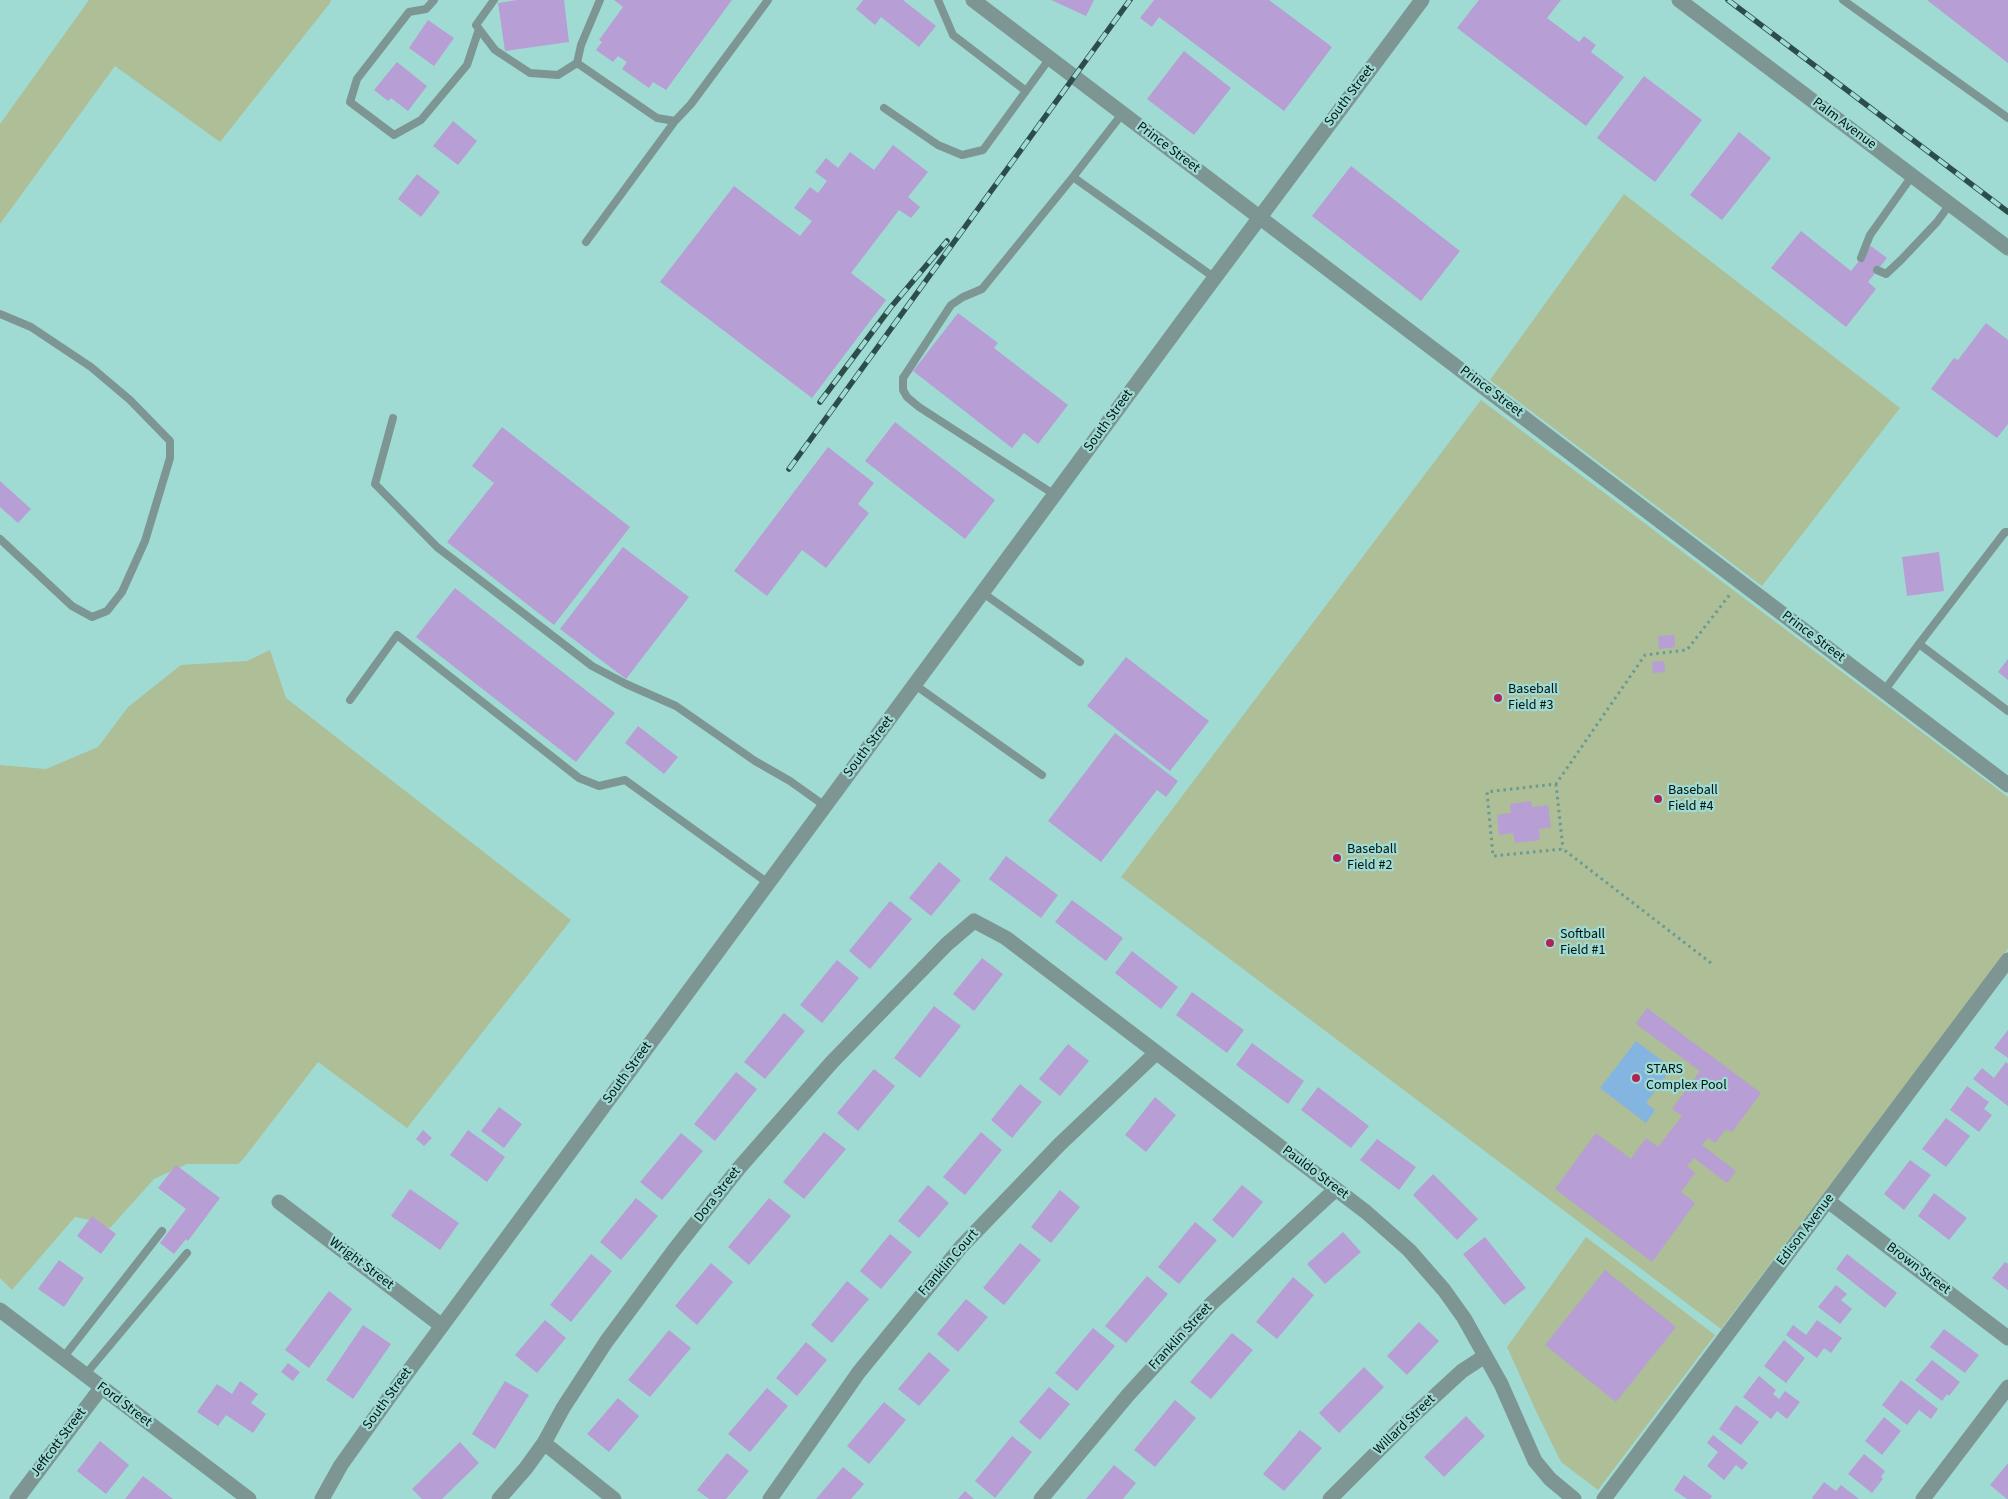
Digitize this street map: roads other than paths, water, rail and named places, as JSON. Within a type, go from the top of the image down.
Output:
[{"type":"street","name":"Prince Street","points":[[973,0],[2008,785]]},
{"type":"street","name":"South Street","points":[[322,1499],[340,1465],[442,1326],[1422,0]]},
{"type":"street","name":"Palm Avenue","points":[[1679,0],[2008,248]]},
{"type":"street","name":"Pauldo Street","points":[[974,921],[1006,938],[1336,1188],[1409,1250],[1444,1290],[1464,1318],[1501,1384],[1535,1461],[1550,1479],[1574,1499]]},
{"type":"street","name":"Dora Street","points":[[499,1499],[526,1468],[544,1443],[563,1408],[606,1342],[675,1249],[739,1168],[832,1062],[947,944],[974,921]]},
{"type":"street","name":"Edison Avenue","points":[[1604,1499],[2008,960]]},
{"type":"street","name":"Franklin Court","points":[[770,1499],[860,1372],[961,1248],[1060,1144],[1156,1052]]},
{"type":"street","name":"Franklin Street","points":[[1041,1499],[1128,1395],[1211,1304],[1336,1188]]},
{"type":"street","name":"Brown Street","points":[[1828,1201],[2008,1338]]},
{"type":"street","name":"Wright Street","points":[[280,1202],[442,1326]]},
{"type":"street","name":"Ford Street","points":[[0,1310],[249,1499]]},
{"type":"street","name":"Willard Street","points":[[1330,1499],[1413,1416],[1462,1371],[1485,1356]]},
{"type":"street","points":[[1923,1499],[2008,1387]]},
{"type":"street","name":"Jeffcott Street","points":[[17,1499],[101,1388]]},
{"type":"street","points":[[544,1443],[614,1499]]},
{"type":"lane","points":[[434,0],[426,9],[409,12],[357,79],[350,102],[394,135],[421,120],[467,65],[479,29]]},
{"type":"lane","points":[[494,0],[476,25],[495,50],[530,73],[558,75],[578,63]]},
{"type":"lane","points":[[578,63],[580,45],[600,0]]},
{"type":"lane","points":[[586,242],[675,121],[691,104],[768,0]]},
{"type":"lane","points":[[938,0],[953,35],[1026,91]]},
{"type":"lane","points":[[1843,0],[2008,118]]},
{"type":"lane","points":[[884,108],[938,145],[962,155],[983,150],[1050,58]]},
{"type":"lane","points":[[578,63],[657,118],[675,121]]},
{"type":"lane","points":[[1055,495],[919,407],[903,390],[903,378],[952,305],[962,297],[982,289],[1122,114]]},
{"type":"lane","points":[[1861,258],[1870,236],[1912,176]]},
{"type":"lane","points":[[1073,177],[1215,278]]},
{"type":"lane","points":[[1877,270],[1886,274],[1936,222],[1950,204]]},
{"type":"lane","points":[[0,314],[31,327],[92,367],[130,400],[170,441],[170,458],[144,541],[122,592],[107,611],[92,617],[72,606],[0,539]]},
{"type":"lane","points":[[393,418],[375,484],[437,547],[592,666],[626,684],[676,706],[755,761],[790,781],[825,806]]},
{"type":"lane","points":[[1884,691],[2005,532],[2008,532]]},
{"type":"lane","points":[[983,593],[1080,662]]},
{"type":"lane","points":[[350,700],[397,635],[579,778],[599,786],[625,780],[768,883]]},
{"type":"lane","points":[[1919,644],[2008,711]]},
{"type":"lane","points":[[915,685],[1042,775]]},
{"type":"lane","points":[[63,1358],[162,1231]]},
{"type":"lane","points":[[85,1375],[188,1253]]},
{"type":"water","name":"STARS Complex Pool","points":[[1636,1041],[1672,1068],[1646,1103],[1655,1110],[1646,1123],[1600,1088]]},
{"type":"railway","points":[[789,469],[1130,0]]},
{"type":"railway","points":[[1728,0],[2008,212]]},
{"type":"railway","points":[[820,402],[891,307],[947,241]]},
{"type":"place","name":"Baseball Field #3","points":[[1498,698]]},
{"type":"place","name":"Baseball Field #4","points":[[1658,799]]},
{"type":"place","name":"Baseball Field #2","points":[[1337,858]]},
{"type":"place","name":"Softball Field #1","points":[[1550,943]]},
{"type":"place","name":"STARS Complex Pool","points":[[1636,1078]]}]
